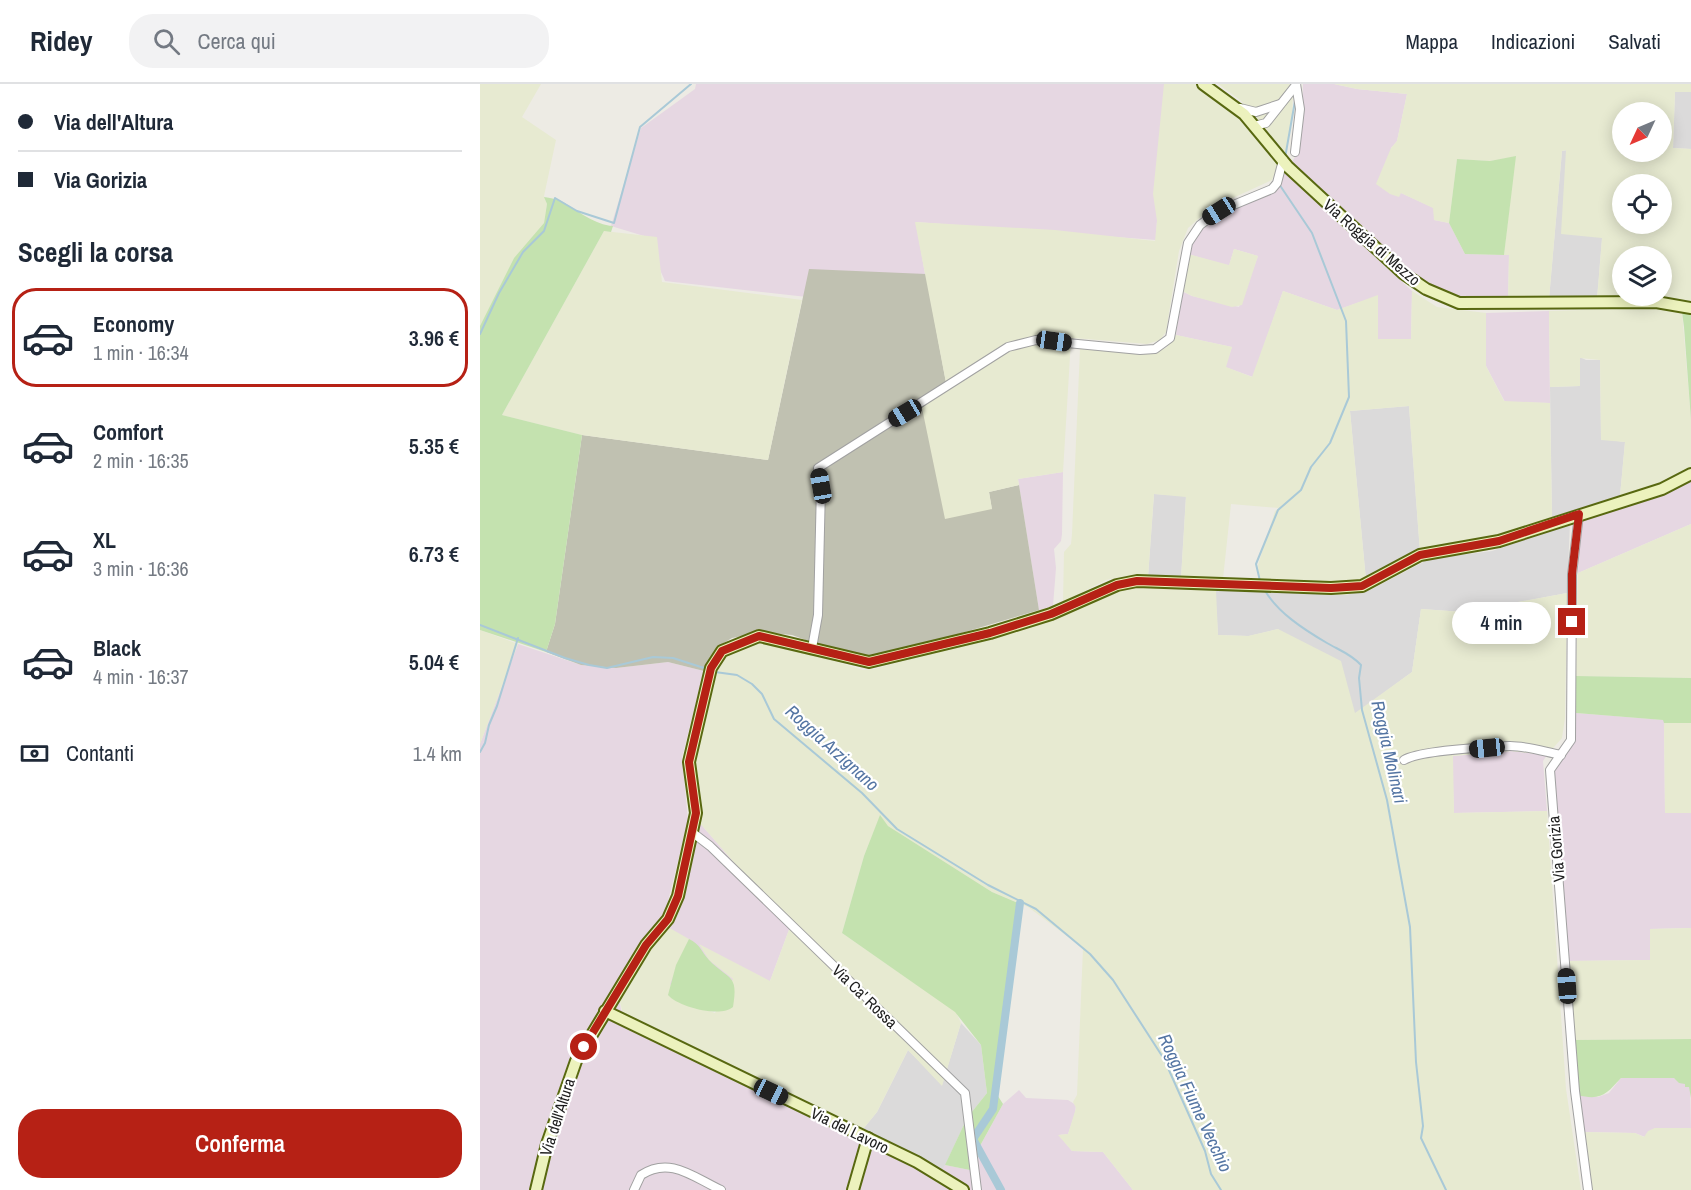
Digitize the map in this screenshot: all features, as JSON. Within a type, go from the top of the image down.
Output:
[{"type":"street","name":"Via Roggia di Mezzo","points":[[1203,84],[1234,106],[1283,160],[1404,274],[1426,289],[1459,303],[1656,302],[1691,308]]},
{"type":"street","points":[[1296,84],[1281,104],[1269,127],[1268,134],[1283,160],[1277,183],[1272,189],[1219,211],[1194,234],[1183,263],[1173,330],[1165,344],[1155,349],[1140,350],[1036,340],[1008,346],[818,468],[821,486],[818,615],[812,648],[869,662],[990,633],[1051,614],[1117,585],[1137,581],[1331,588],[1362,586],[1420,555],[1499,541],[1662,489],[1691,474]]},
{"type":"street","points":[[1295,152],[1300,109],[1296,84]]},
{"type":"street","points":[[1234,106],[1257,112],[1281,104]]},
{"type":"street","points":[[1254,126],[1260,116],[1281,104]]},
{"type":"street","name":"Via Gorizia","points":[[1579,514],[1572,574],[1571,740],[1550,770],[1575,1091],[1588,1190]]},
{"type":"street","name":"Via dell'Altura","points":[[536,1190],[547,1144],[572,1070],[646,945],[668,919],[678,896],[696,813],[689,762],[711,668],[722,651],[759,636],[812,648]]},
{"type":"street","points":[[1404,760],[1412,755],[1437,751],[1512,746],[1561,755]]},
{"type":"street","name":"Via Ca' Rossa","points":[[693,833],[711,846],[965,1093],[977,1190]]},
{"type":"street","name":"Via del Lavoro","points":[[605,1011],[868,1138],[916,1162],[963,1190]]},
{"type":"street","points":[[853,1190],[868,1138]]},
{"type":"street","points":[[634,1190],[641,1175],[662,1165],[673,1167],[721,1190]]},
{"type":"shaded area","points":[[480,84],[541,84],[522,117],[556,140],[544,196],[547,204],[544,223],[514,258],[480,326]]},
{"type":"shaded area","points":[[696,84],[1197,84],[1206,90],[1157,220],[1156,240],[916,222],[944,384],[825,299],[665,281],[657,263],[654,239],[611,226],[641,128],[695,89]]},
{"type":"shaded area","points":[[1164,84],[1196,84],[1232,109],[1278,164],[1272,180],[1211,208],[1188,228],[1179,251],[1166,332],[1160,340],[1147,344],[1074,338],[1071,340],[1063,472],[1018,479],[1019,485],[989,492],[992,509],[945,519],[922,408],[947,388],[915,222],[1055,230],[1155,241],[1157,221],[1153,194]]},
{"type":"shaded area","points":[[1218,84],[1293,84],[1292,119],[1285,154],[1255,115],[1240,100]]},
{"type":"shaded area","points":[[1303,84],[1334,84],[1357,89],[1407,94],[1397,141],[1391,148],[1401,193],[1434,208],[1434,220],[1449,223],[1465,254],[1509,255],[1508,300],[1459,299],[1425,286],[1316,184],[1313,187],[1296,172],[1296,166],[1292,162],[1298,152]]},
{"type":"shaded area","points":[[1334,84],[1691,84],[1691,92],[1675,92],[1673,148],[1691,149],[1691,302],[1672,299],[1672,246],[1612,246],[1612,298],[1597,299],[1602,238],[1561,234],[1566,150],[1562,151],[1549,299],[1508,300],[1509,255],[1504,255],[1515,157],[1490,161],[1457,159],[1449,223],[1434,220],[1433,208],[1401,193],[1399,197],[1390,194],[1376,184],[1391,148],[1397,141],[1407,94],[1357,89]]},
{"type":"shaded area","points":[[1675,92],[1691,92],[1691,149],[1673,148]]},
{"type":"shaded area","points":[[1576,149],[1609,155],[1597,299],[1549,299],[1562,151]]},
{"type":"shaded area","points":[[1285,172],[1412,291],[1411,340],[1378,339],[1378,296],[1337,310],[1283,291],[1253,377],[1225,367],[1232,347],[1176,335],[1182,291],[1192,296],[1239,307],[1258,256],[1234,249],[1229,266],[1188,254],[1197,234],[1217,217],[1279,187]]},
{"type":"shaded area","points":[[604,231],[657,237],[662,282],[802,300],[768,460],[582,435],[502,415]]},
{"type":"shaded area","points":[[1234,249],[1258,256],[1242,305],[1232,307],[1182,291],[1188,254],[1229,265]]},
{"type":"shaded area","points":[[809,269],[926,274],[947,388],[992,510],[989,492],[1019,485],[1039,610],[874,659],[833,650],[792,635],[762,632],[732,638],[722,644],[707,662],[704,671],[668,662],[616,668],[581,665],[546,652],[555,624],[582,435],[768,460]]},
{"type":"shaded area","points":[[1283,291],[1337,310],[1378,295],[1378,339],[1411,339],[1412,291],[1437,307],[1486,313],[1486,366],[1504,401],[1550,403],[1552,517],[1490,541],[1420,552],[1409,406],[1350,411],[1366,580],[1344,583],[1259,579],[1258,565],[1275,511],[1279,508],[1231,504],[1223,579],[1181,578],[1186,497],[1154,494],[1148,577],[1126,576],[1106,580],[1063,602],[1064,552],[1071,544],[1072,534],[1080,349],[1148,354],[1166,348],[1176,335],[1232,347],[1226,367],[1252,377]]},
{"type":"shaded area","points":[[1655,308],[1682,312],[1691,420],[1691,467],[1652,487],[1620,496],[1625,442],[1601,440],[1600,360],[1580,358],[1580,386],[1550,387],[1549,311]]},
{"type":"shaded area","points":[[1549,311],[1550,403],[1505,402],[1486,366],[1486,313]]},
{"type":"shaded area","points":[[1580,357],[1586,360],[1600,360],[1601,439],[1625,442],[1620,496],[1552,517],[1550,387],[1580,386]]},
{"type":"shaded area","points":[[1409,406],[1420,552],[1366,580],[1350,411]]},
{"type":"shaded area","points":[[1063,472],[1062,534],[1061,541],[1054,549],[1056,568],[1053,606],[1039,610],[1018,479]]},
{"type":"shaded area","points":[[1691,479],[1691,524],[1578,573],[1580,520]]},
{"type":"shaded area","points":[[1154,494],[1186,496],[1181,578],[1148,577]]},
{"type":"shaded area","points":[[1570,523],[1567,593],[1464,612],[1421,609],[1412,672],[1355,714],[1278,629],[1249,636],[1218,635],[1215,590],[1345,595],[1372,589],[1429,559],[1492,551]]},
{"type":"shaded area","points":[[1691,524],[1691,678],[1576,676],[1578,573]]},
{"type":"shaded area","points":[[1389,579],[1372,589],[1345,595],[1216,590],[1218,635],[1248,636],[1278,629],[1341,661],[1355,713],[1412,672],[1421,609],[1464,612],[1567,593],[1565,718],[1562,738],[1547,755],[1511,751],[1453,756],[1454,813],[1547,811],[1566,1089],[1581,1190],[1133,1190],[1103,1152],[1072,1151],[1058,1135],[1068,1134],[1076,1108],[1073,1102],[1077,1095],[1083,948],[1028,907],[992,892],[888,826],[880,816],[864,856],[842,933],[956,1012],[961,1023],[942,1086],[908,1050],[877,1112],[859,1134],[624,1018],[619,998],[646,952],[666,926],[689,939],[670,984],[697,1007],[715,1013],[733,979],[709,960],[699,944],[770,981],[790,927],[698,821],[692,771],[713,676],[728,652],[750,644],[776,643],[863,670],[875,669],[998,634],[1127,586],[1344,593],[1369,589]]},
{"type":"shaded area","points":[[480,630],[518,644],[480,744]]},
{"type":"shaded area","points":[[518,644],[581,665],[616,668],[668,662],[704,671],[682,757],[688,821],[667,905],[666,925],[698,821],[790,927],[770,981],[619,998],[621,1010],[906,1156],[942,1170],[945,1165],[975,1171],[981,1144],[1003,1104],[1019,1090],[1026,1098],[1068,1100],[1076,1105],[1075,1113],[1068,1134],[1059,1135],[1072,1151],[1103,1152],[1133,1190],[480,1190],[480,744]]},
{"type":"shaded area","points":[[1576,713],[1664,720],[1665,813],[1691,813],[1691,928],[1650,929],[1650,960],[1566,961],[1554,763],[1574,733]]},
{"type":"shaded area","points":[[1664,723],[1691,723],[1691,813],[1665,813]]},
{"type":"shaded area","points":[[1511,751],[1547,755],[1543,761],[1547,811],[1454,813],[1452,756]]},
{"type":"shaded area","points":[[1691,928],[1691,1039],[1572,1040],[1566,961],[1650,960],[1650,929]]},
{"type":"shaded area","points":[[961,1023],[981,1045],[987,1093],[967,1118],[943,1170],[859,1134],[877,1112],[908,1050],[942,1085]]},
{"type":"shaded area","points":[[1621,1078],[1674,1078],[1690,1086],[1691,1128],[1655,1128],[1645,1137],[1635,1133],[1582,1132],[1577,1095],[1598,1097],[1609,1093]]},
{"type":"shaded area","points":[[1655,1128],[1691,1128],[1691,1190],[1591,1190],[1582,1132],[1635,1133],[1644,1137],[1648,1131]]},
{"type":"green space","points":[[1516,156],[1504,255],[1465,254],[1449,223],[1457,159],[1490,161]]},
{"type":"green space","points":[[544,197],[561,201],[593,220],[613,226],[611,232],[604,231],[502,415],[582,435],[555,624],[546,652],[480,630],[480,326],[514,258],[544,223],[547,204]]},
{"type":"green space","points":[[1682,312],[1691,315],[1691,420],[1684,327]]},
{"type":"green space","points":[[1576,676],[1691,678],[1691,723],[1664,723],[1663,720],[1576,713]]},
{"type":"green space","points":[[880,815],[888,826],[992,892],[1023,905],[1010,963],[996,1093],[1003,1104],[981,1144],[975,1171],[945,1165],[967,1118],[987,1093],[981,1045],[955,1012],[842,933],[864,856]]},
{"type":"green space","points":[[689,939],[696,943],[709,960],[733,982],[733,1007],[719,1011],[700,1010],[668,995],[676,965]]},
{"type":"green space","points":[[1691,1039],[1691,1098],[1689,1087],[1685,1087],[1685,1084],[1679,1083],[1674,1078],[1621,1078],[1603,1095],[1585,1097],[1577,1095],[1572,1040]]},
{"type":"waterway","name":"Roggia Arzignano","points":[[480,334],[499,293],[523,252],[544,231],[555,198],[577,211],[614,223],[640,127],[691,84]]},
{"type":"waterway","name":"Roggia Molinari","points":[[1285,158],[1295,101]]},
{"type":"waterway","name":"Roggia Molinari","points":[[1260,581],[1256,564],[1278,510],[1301,490],[1311,467],[1330,443],[1349,397],[1346,321],[1312,233],[1279,184]]},
{"type":"waterway","name":"Roggia Molinari","points":[[1264,589],[1291,619],[1361,665],[1359,678],[1362,710],[1387,800],[1410,927],[1416,1062],[1423,1126],[1421,1138],[1446,1190]]},
{"type":"waterway","name":"Roggia Arzignano","points":[[480,625],[589,665],[607,668],[653,657],[673,658],[707,669]]},
{"type":"waterway","points":[[480,752],[485,743],[518,638]]},
{"type":"waterway","name":"Roggia Arzignano","points":[[715,672],[737,675],[752,684],[762,694],[774,719],[862,793],[897,829],[988,885],[1036,909],[1090,954],[1113,980],[1164,1059],[1205,1151],[1211,1174],[1221,1190]]},
{"type":"waterway","name":"Roggia Arzignano","points":[[1001,1190],[973,1139],[993,1109],[1020,903]]},
{"type":"route","points":[[584,1047],[646,945],[668,919],[678,896],[696,813],[689,762],[705,686],[711,668],[722,651],[737,644],[759,636],[869,662],[990,633],[1051,614],[1117,585],[1137,581],[1331,588],[1362,586],[1420,555],[1499,541],[1579,514],[1572,574],[1572,622]]},
{"type":"water label","name":"Roggia Fiume Vecchio","points":[[1195,1103]]}]
